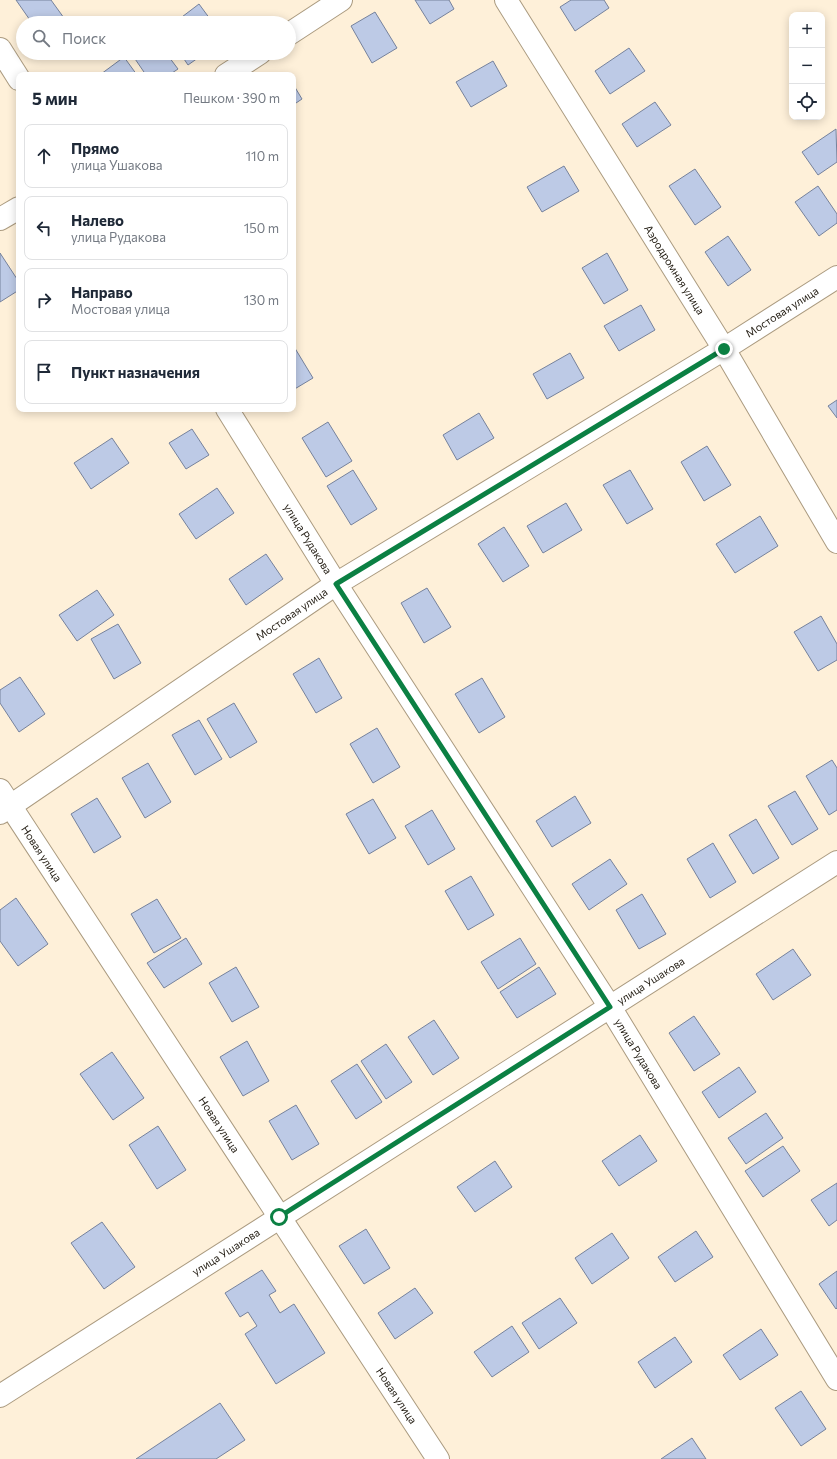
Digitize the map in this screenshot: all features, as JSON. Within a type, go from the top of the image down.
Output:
[{"type":"street","points":[[296,29],[340,0]]},
{"type":"street","name":"Аэродромная улица","points":[[506,0],[724,349],[837,542]]},
{"type":"street","points":[[0,49],[16,74]]},
{"type":"street","points":[[231,72],[249,60]]},
{"type":"street","points":[[0,219],[16,210]]},
{"type":"street","name":"Мостовая улица","points":[[3,803],[336,584],[724,349],[837,277]]},
{"type":"street","name":"улица Рудакова","points":[[229,412],[336,584],[610,1007],[837,1379]]},
{"type":"street","name":"Новая улица","points":[[3,803],[279,1217],[438,1459]]},
{"type":"street","name":"улица Ушакова","points":[[0,1396],[837,862]]},
{"type":"building","points":[[16,0],[51,0],[63,16],[27,16]]},
{"type":"building","points":[[415,0],[449,0],[454,9],[430,24]]},
{"type":"building","points":[[571,0],[604,0],[609,8],[575,31],[560,7]]},
{"type":"building","points":[[199,4],[208,16],[183,16]]},
{"type":"building","points":[[375,12],[397,48],[372,63],[351,26]]},
{"type":"building","points":[[629,48],[645,71],[610,94],[595,71]]},
{"type":"building","points":[[120,60],[126,60],[135,72],[104,72]]},
{"type":"building","points":[[136,60],[171,60],[178,69],[174,72],[144,72]]},
{"type":"building","points":[[185,60],[195,60],[188,65]]},
{"type":"building","points":[[493,61],[507,86],[471,107],[456,82]]},
{"type":"building","points":[[296,89],[302,99],[296,103]]},
{"type":"building","points":[[655,102],[671,125],[637,147],[622,124]]},
{"type":"building","points":[[836,129],[837,162],[818,175],[802,152]]},
{"type":"building","points":[[564,166],[579,191],[542,212],[527,187]]},
{"type":"building","points":[[695,169],[721,207],[695,225],[669,186]]},
{"type":"building","points":[[818,186],[837,214],[837,223],[819,236],[795,202]]},
{"type":"building","points":[[728,236],[751,270],[728,286],[705,252]]},
{"type":"building","points":[[0,253],[16,277],[16,292],[0,302]]},
{"type":"building","points":[[607,253],[628,290],[604,304],[582,268]]},
{"type":"building","points":[[641,305],[655,330],[619,351],[604,326]]},
{"type":"building","points":[[296,350],[313,378],[296,388]]},
{"type":"building","points":[[570,353],[584,378],[547,399],[533,374]]},
{"type":"building","points":[[837,400],[837,418],[828,406]]},
{"type":"building","points":[[479,413],[494,438],[457,460],[443,435]]},
{"type":"building","points":[[328,422],[352,461],[326,477],[302,438]]},
{"type":"building","points":[[192,429],[209,455],[186,469],[169,443]]},
{"type":"building","points":[[112,438],[129,463],[91,489],[74,463]]},
{"type":"building","points":[[707,446],[731,485],[704,501],[681,462]]},
{"type":"building","points":[[353,470],[377,509],[351,525],[327,486]]},
{"type":"building","points":[[630,470],[653,509],[627,524],[603,485]]},
{"type":"building","points":[[217,488],[234,513],[196,539],[179,514]]},
{"type":"building","points":[[566,503],[582,530],[543,553],[527,526]]},
{"type":"building","points":[[760,516],[778,546],[735,573],[716,544]]},
{"type":"building","points":[[504,527],[529,566],[503,582],[478,544]]},
{"type":"building","points":[[266,554],[283,579],[246,605],[229,579]]},
{"type":"building","points":[[427,588],[451,627],[424,643],[401,603]]},
{"type":"building","points":[[97,590],[114,615],[77,641],[59,615]]},
{"type":"building","points":[[821,616],[837,644],[837,660],[818,671],[794,632]]},
{"type":"building","points":[[118,624],[141,663],[114,679],[91,639]]},
{"type":"building","points":[[319,658],[342,698],[316,713],[293,674]]},
{"type":"building","points":[[20,677],[45,714],[19,732],[0,703],[0,690]]},
{"type":"building","points":[[482,678],[505,717],[479,733],[455,694]]},
{"type":"building","points":[[234,703],[257,742],[230,758],[207,719]]},
{"type":"building","points":[[199,720],[222,759],[195,775],[172,735]]},
{"type":"building","points":[[377,728],[400,767],[373,783],[350,744]]},
{"type":"building","points":[[832,760],[837,768],[837,810],[829,815],[806,776]]},
{"type":"building","points":[[148,763],[171,802],[145,818],[122,778]]},
{"type":"building","points":[[795,791],[818,829],[792,845],[768,806]]},
{"type":"building","points":[[575,796],[591,823],[552,847],[536,821]]},
{"type":"building","points":[[97,798],[121,837],[94,853],[71,814]]},
{"type":"building","points":[[373,799],[396,838],[369,854],[346,814]]},
{"type":"building","points":[[432,810],[455,849],[428,865],[405,826]]},
{"type":"building","points":[[756,819],[779,858],[753,874],[729,835]]},
{"type":"building","points":[[713,843],[736,882],[710,898],[687,859]]},
{"type":"building","points":[[610,859],[627,884],[589,910],[572,884]]},
{"type":"building","points":[[471,876],[494,915],[468,930],[445,891]]},
{"type":"building","points":[[642,894],[666,934],[639,949],[616,910]]},
{"type":"building","points":[[16,898],[48,944],[18,966],[0,941],[0,910]]},
{"type":"building","points":[[157,899],[181,938],[154,953],[131,914]]},
{"type":"building","points":[[186,938],[202,964],[164,988],[147,963]]},
{"type":"building","points":[[520,938],[536,964],[498,989],[481,962]]},
{"type":"building","points":[[793,949],[811,975],[773,1000],[756,974]]},
{"type":"building","points":[[236,967],[259,1007],[232,1022],[209,983]]},
{"type":"building","points":[[539,967],[556,994],[517,1018],[500,992]]},
{"type":"building","points":[[694,1016],[720,1054],[694,1071],[669,1033]]},
{"type":"building","points":[[434,1020],[459,1058],[433,1075],[408,1037]]},
{"type":"building","points":[[247,1041],[269,1081],[243,1096],[220,1057]]},
{"type":"building","points":[[386,1044],[412,1082],[386,1099],[361,1061]]},
{"type":"building","points":[[112,1052],[144,1098],[113,1120],[80,1074]]},
{"type":"building","points":[[357,1064],[382,1102],[356,1119],[331,1081]]},
{"type":"building","points":[[739,1067],[756,1092],[719,1118],[702,1092]]},
{"type":"building","points":[[296,1105],[319,1144],[292,1160],[269,1121]]},
{"type":"building","points":[[766,1113],[783,1138],[746,1164],[728,1138]]},
{"type":"building","points":[[158,1126],[186,1170],[157,1189],[129,1145]]},
{"type":"building","points":[[640,1135],[657,1161],[619,1186],[602,1161]]},
{"type":"building","points":[[783,1146],[800,1171],[763,1197],[745,1171]]},
{"type":"building","points":[[495,1161],[512,1187],[475,1212],[457,1187]]},
{"type":"building","points":[[837,1183],[837,1220],[829,1226],[811,1200]]},
{"type":"building","points":[[102,1222],[135,1267],[104,1289],[71,1243]]},
{"type":"building","points":[[366,1229],[390,1268],[364,1284],[339,1246]]},
{"type":"building","points":[[696,1231],[713,1257],[675,1282],[658,1257]]},
{"type":"building","points":[[612,1233],[629,1258],[592,1284],[575,1258]]},
{"type":"building","points":[[262,1270],[276,1291],[269,1295],[280,1313],[294,1304],[325,1353],[276,1384],[245,1334],[257,1326],[248,1312],[240,1317],[225,1293]]},
{"type":"building","points":[[837,1271],[837,1308],[836,1309],[819,1284]]},
{"type":"building","points":[[415,1288],[433,1313],[395,1339],[378,1313]]},
{"type":"building","points":[[560,1298],[577,1323],[539,1349],[522,1323]]},
{"type":"building","points":[[512,1326],[529,1352],[492,1377],[474,1352]]},
{"type":"building","points":[[761,1329],[778,1355],[740,1380],[723,1355]]},
{"type":"building","points":[[675,1337],[692,1362],[655,1388],[638,1362]]},
{"type":"building","points":[[801,1391],[826,1429],[801,1446],[775,1408]]},
{"type":"building","points":[[220,1403],[245,1440],[216,1459],[136,1459]]},
{"type":"building","points":[[692,1438],[706,1459],[661,1459]]},
{"type":"route","points":[[279,1217],[610,1007],[336,584],[724,349]]}]
